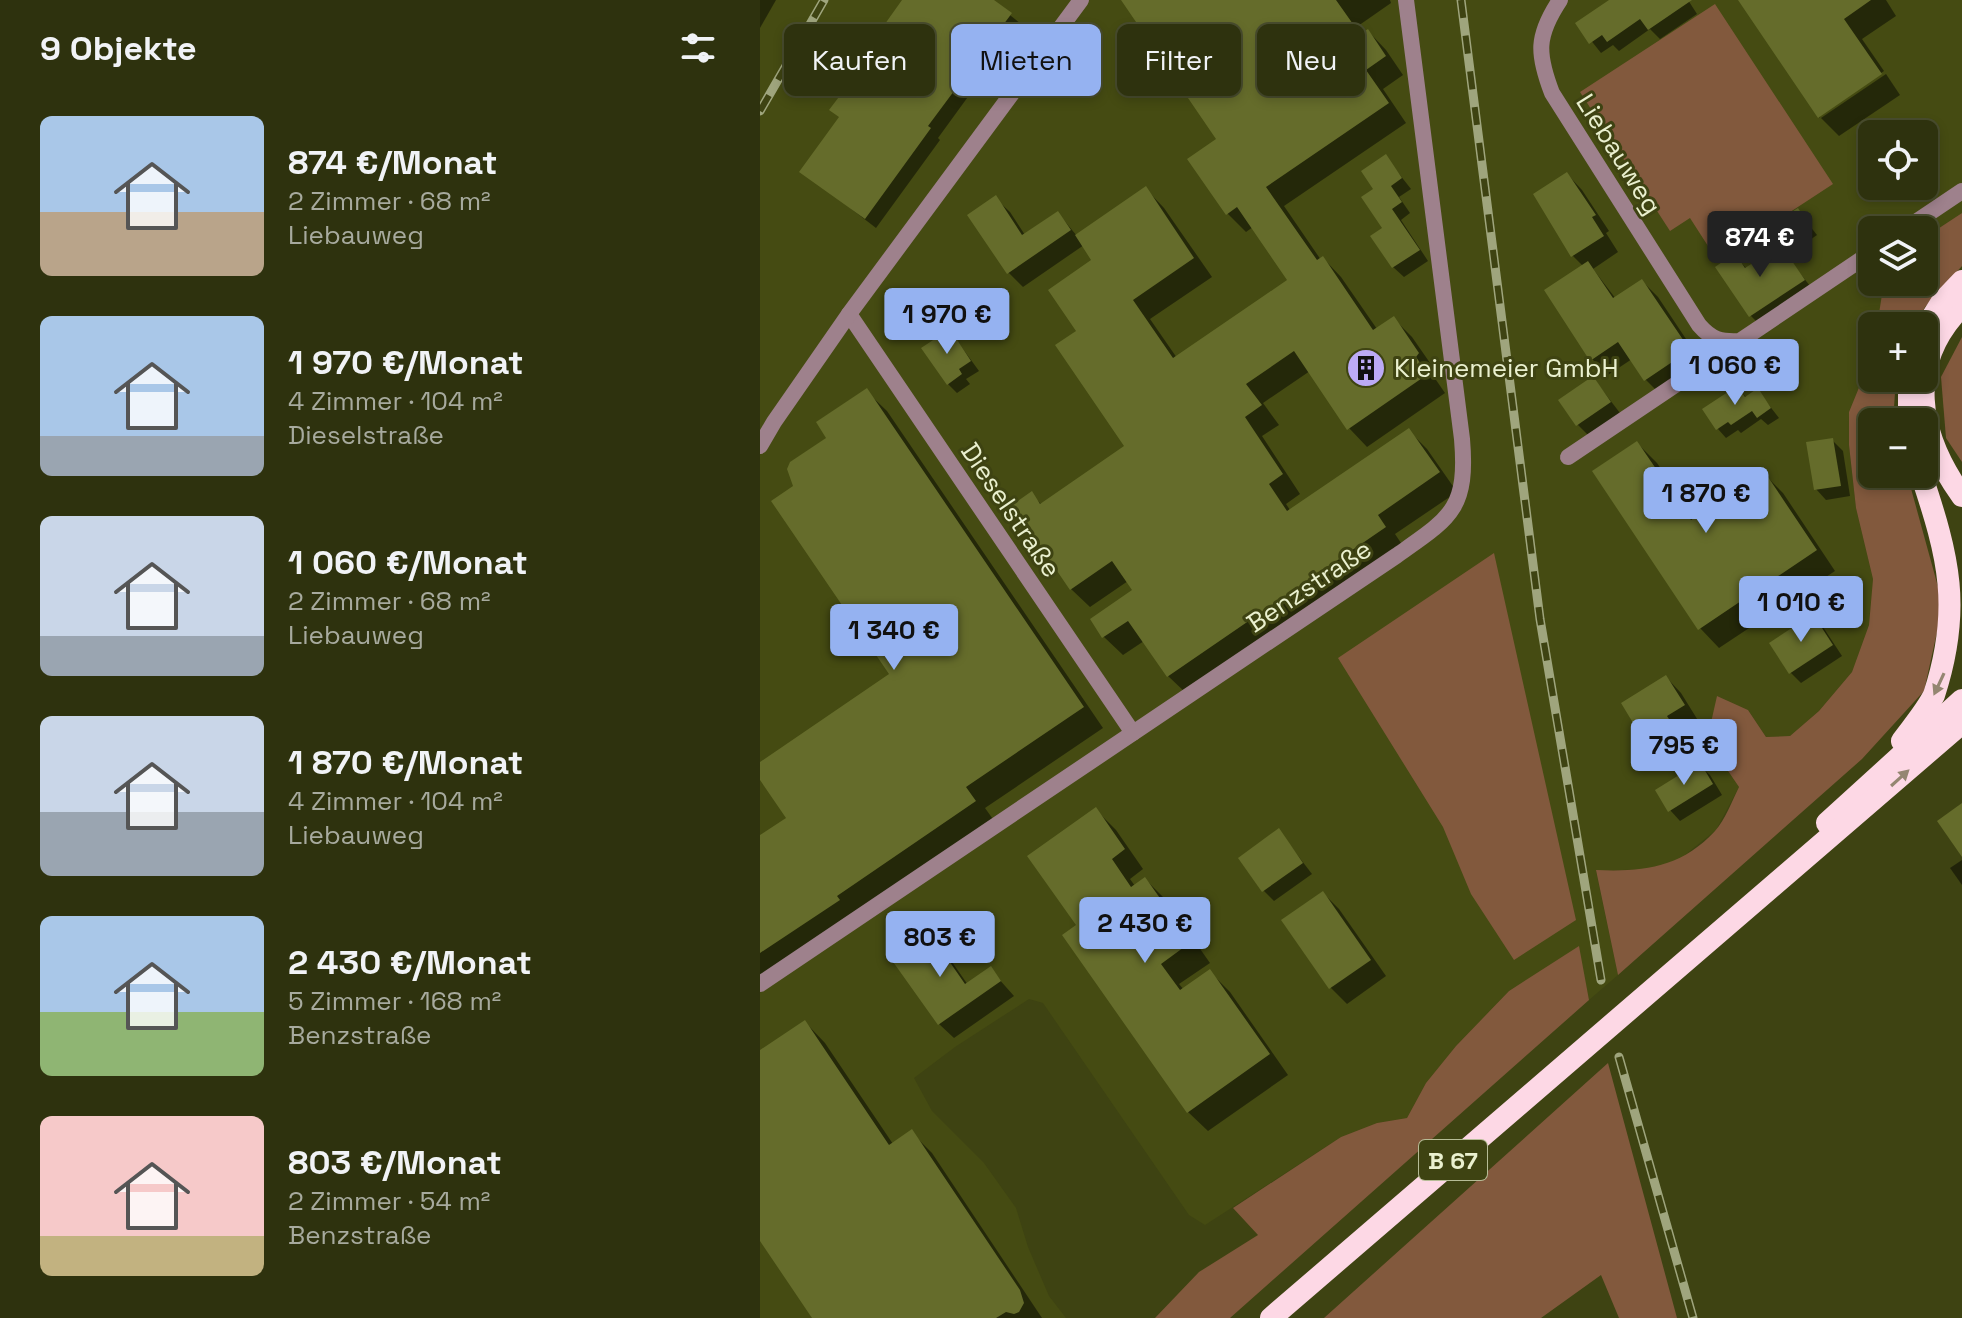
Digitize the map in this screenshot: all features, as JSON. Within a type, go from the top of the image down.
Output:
[{"type":"highway","points":[[1935,312],[1962,281]]},
{"type":"highway","points":[[1962,306],[1938,335],[1924,386],[1925,420],[1933,449],[1962,496]]},
{"type":"highway","points":[[1879,773],[1932,698],[1946,669],[1955,638],[1958,611],[1955,584],[1945,542],[1926,488]]},
{"type":"highway","name":"B 67","points":[[1670,973],[1879,773],[1962,700]]},
{"type":"highway","name":"B 67","points":[[1271,1318],[1962,723]]},
{"type":"street","points":[[760,446],[849,314],[1081,0]]},
{"type":"street","name":"Benzstraße","points":[[760,984],[1417,541],[1437,527],[1457,504],[1465,474],[1462,439],[1406,0]]},
{"type":"street","name":"Liebauweg","points":[[1560,0],[1549,16],[1541,39],[1541,64],[1552,93],[1699,325],[1709,337],[1723,342],[1740,341]]},
{"type":"street","points":[[1925,216],[1962,191]]},
{"type":"street","points":[[1568,457],[1858,261]]},
{"type":"street","name":"Dieselstraße","points":[[849,314],[1133,733]]},
{"type":"shaded area","points":[[760,0],[1962,0],[1962,213],[1938,229],[1938,216],[1858,216],[1858,296],[1883,296],[1880,312],[1858,312],[1858,390],[1849,412],[1856,508],[1873,579],[1869,625],[1852,672],[1819,711],[1790,736],[1766,737],[1748,710],[1717,696],[1726,768],[1739,787],[1716,830],[1680,859],[1651,869],[1596,871],[1618,975],[1589,1000],[1578,947],[1509,991],[1456,1046],[1426,1083],[1407,1118],[1377,1123],[1341,1137],[1205,1225],[1189,1215],[1043,1003],[1029,999],[914,1078],[932,1111],[984,1163],[1016,1208],[1028,1247],[1049,1296],[1066,1318],[760,1318]]},
{"type":"shaded area","points":[[1715,4],[1833,184],[1717,260],[1690,218],[1670,231],[1580,92]]},
{"type":"shaded area","points":[[1962,213],[1962,266],[1938,293],[1938,229]]},
{"type":"shaded area","points":[[1882,296],[1935,296],[1922,312],[1879,312]]},
{"type":"shaded area","points":[[1962,337],[1962,462],[1946,438],[1941,377]]},
{"type":"shaded area","points":[[1858,390],[1895,392],[1894,408],[1858,408],[1858,488],[1911,488],[1943,605],[1924,691],[1862,759],[1618,975],[1596,870],[1645,868],[1675,860],[1689,853],[1719,827],[1739,787],[1726,768],[1710,727],[1717,696],[1748,710],[1766,737],[1790,736],[1819,711],[1852,672],[1869,625],[1873,579],[1856,508],[1849,412]]},
{"type":"shaded area","points":[[1494,553],[1576,920],[1514,960],[1471,894],[1443,827],[1338,658]]},
{"type":"shaded area","points":[[1579,946],[1589,1000],[1230,1318],[1155,1318],[1199,1272],[1258,1235],[1233,1208],[1341,1137],[1377,1123],[1407,1118],[1426,1083],[1456,1046],[1509,991]]},
{"type":"shaded area","points":[[1608,1063],[1677,1318],[1619,1318],[1601,1275],[1541,1318],[1324,1318]]},
{"type":"building","points":[[902,0],[994,0],[1012,13],[1004,24],[951,24],[951,95],[865,219],[799,172],[839,117],[829,110],[840,96],[935,96],[935,24],[885,24]]},
{"type":"building","points":[[1121,0],[1336,0],[1353,24],[1257,24],[1257,96],[1365,96],[1365,31],[1368,29],[1386,56],[1366,70],[1389,103],[1266,187],[1317,260],[1323,256],[1373,330],[1394,316],[1419,353],[1416,357],[1428,374],[1347,430],[1294,351],[1246,384],[1262,405],[1245,417],[1283,474],[1269,484],[1287,511],[1409,428],[1440,472],[1378,515],[1386,527],[1167,677],[1128,621],[1102,638],[1090,619],[1132,590],[1112,561],[1070,590],[1012,505],[1032,491],[1040,504],[1124,446],[1055,345],[1076,331],[1048,290],[1091,260],[1075,235],[1146,186],[1194,258],[1133,300],[1173,358],[1287,280],[1237,207],[1226,215],[1187,159],[1216,139],[1187,96],[1241,96],[1241,24],[1137,24]]},
{"type":"building","points":[[1609,0],[1692,0],[1648,30],[1640,19],[1607,42],[1602,35],[1589,44],[1575,23]]},
{"type":"building","points":[[1738,0],[1871,0],[1844,19],[1882,74],[1818,118]]},
{"type":"building","points":[[1386,154],[1402,178],[1391,186],[1402,202],[1392,209],[1420,250],[1392,268],[1370,236],[1382,228],[1361,197],[1373,189],[1361,171]]},
{"type":"building","points":[[1567,172],[1596,215],[1592,217],[1604,236],[1571,257],[1533,194]]},
{"type":"building","points":[[996,195],[1022,235],[1058,211],[1071,230],[1007,274],[967,215]]},
{"type":"building","points":[[1798,208],[1808,224],[1785,240],[1774,223]]},
{"type":"building","points":[[1781,245],[1805,280],[1749,317],[1715,267],[1735,253],[1745,268]]},
{"type":"building","points":[[1588,261],[1613,298],[1642,279],[1690,350],[1644,381],[1618,342],[1590,361],[1544,290]]},
{"type":"building","points":[[950,329],[971,361],[959,369],[962,374],[947,385],[921,348]]},
{"type":"building","points":[[1593,376],[1611,402],[1576,426],[1558,400]]},
{"type":"building","points":[[1737,386],[1745,397],[1758,388],[1771,408],[1757,418],[1752,411],[1731,425],[1728,422],[1716,430],[1702,409]]},
{"type":"building","points":[[867,388],[1084,707],[966,787],[976,801],[837,896],[840,900],[760,953],[760,835],[786,818],[760,780],[760,762],[889,674],[771,501],[793,486],[787,469],[790,462],[826,438],[816,422]]},
{"type":"building","points":[[1833,438],[1841,486],[1814,490],[1806,442]]},
{"type":"building","points":[[1637,441],[1691,520],[1764,471],[1817,550],[1698,630],[1592,471]]},
{"type":"building","points":[[1813,614],[1833,645],[1789,674],[1769,643]]},
{"type":"building","points":[[1666,675],[1685,705],[1667,716],[1674,727],[1647,746],[1621,703]]},
{"type":"building","points":[[1700,762],[1713,784],[1668,812],[1655,790]]},
{"type":"building","points":[[1962,803],[1962,857],[1937,821]]},
{"type":"building","points":[[1096,807],[1125,849],[1112,859],[1131,887],[1145,877],[1191,942],[1161,964],[1180,990],[1210,969],[1270,1054],[1187,1113],[1062,935],[1076,925],[1027,856]]},
{"type":"building","points":[[1279,828],[1303,863],[1262,892],[1238,858]]},
{"type":"building","points":[[1323,891],[1371,960],[1329,989],[1281,920]]},
{"type":"building","points":[[929,932],[965,984],[991,966],[1001,981],[938,1025],[891,959]]},
{"type":"building","points":[[805,1020],[889,1145],[912,1129],[1020,1290],[1024,1303],[1019,1312],[1006,1312],[996,1318],[812,1318],[760,1241],[760,1050]]},
{"type":"railway","points":[[760,111],[824,0]]},
{"type":"railway","points":[[1461,0],[1540,619],[1601,980]]},
{"type":"railway","points":[[1619,1057],[1693,1318]]},
{"type":"place","name":"Kleinemeier GmbH","points":[[1366,368]]}]
